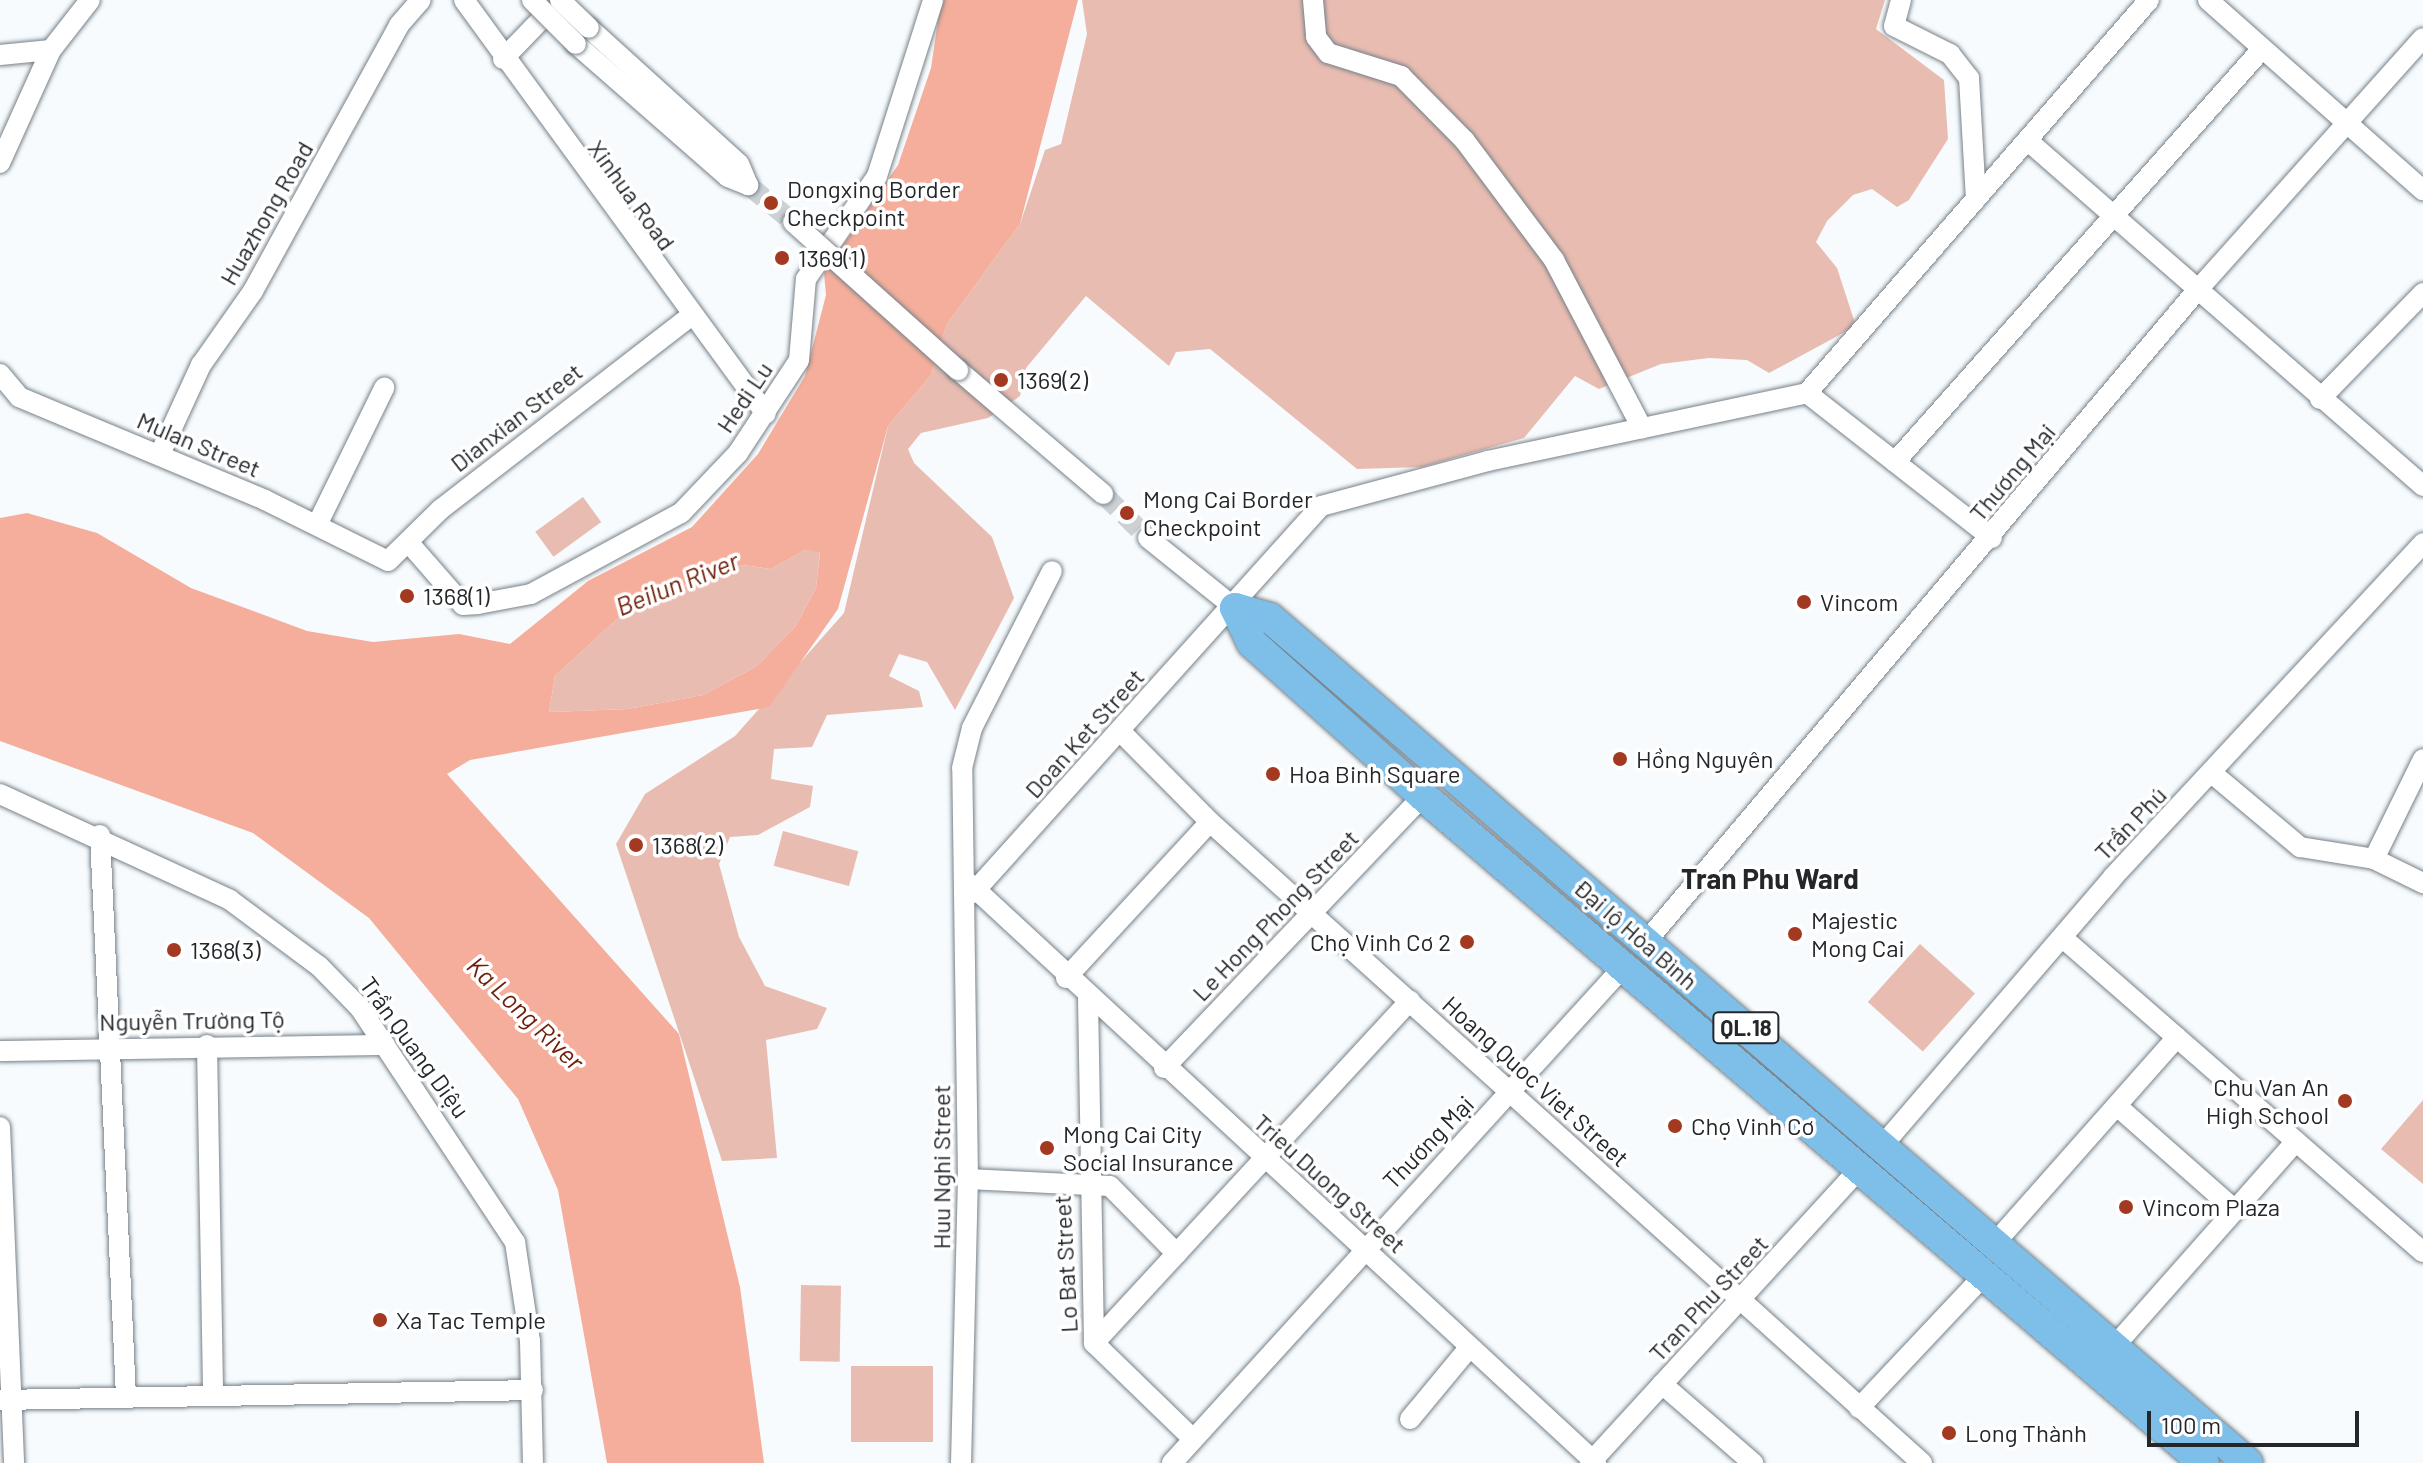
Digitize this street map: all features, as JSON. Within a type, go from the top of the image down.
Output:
[{"type":"highway","name":"Đại lộ Hòa Bình","points":[[1235,608],[1270,618],[1409,738],[1636,953],[1872,1157],[1986,1273],[2223,1459]]},
{"type":"highway","name":"Đại lộ Hòa Bình","points":[[1235,608],[1252,643],[1423,796],[1636,953]]},
{"type":"highway","points":[[1386,763],[1409,738]]},
{"type":"highway","name":"Đại lộ Hòa Bình","points":[[1872,1157],[1994,1244],[2113,1348],[2223,1459]]},
{"type":"street","points":[[0,163],[51,50],[90,0]]},
{"type":"street","name":"Huazhong Road","points":[[160,454],[201,365],[253,291],[399,25],[421,0]]},
{"type":"street","name":"Xinhua Road","points":[[464,0],[689,317],[766,414]]},
{"type":"street","points":[[503,59],[560,0],[582,36],[728,177],[748,185],[739,164],[582,36],[532,0]]},
{"type":"street","name":"Hedi Lu","points":[[409,543],[463,605],[531,594],[681,513],[766,414],[799,360],[803,296],[818,254],[877,176],[933,0]]},
{"type":"street","points":[[1313,0],[1316,37],[1328,53],[1401,76],[1465,141],[1554,260],[1642,428]]},
{"type":"street","points":[[1901,0],[1894,26],[1950,54],[1969,78],[1976,199]]},
{"type":"street","points":[[2208,0],[2423,190]]},
{"type":"street","points":[[1992,538],[1807,393],[2027,140],[2141,2]]},
{"type":"street","name":"Thương Mại","points":[[1172,1463],[1364,1247],[1511,1093],[1636,953],[1992,538],[2194,294],[2423,38]]},
{"type":"street","points":[[0,55],[51,50]]},
{"type":"street","points":[[1895,462],[2261,50]]},
{"type":"street","points":[[2027,140],[2194,294],[2423,486]]},
{"type":"street","points":[[793,222],[958,370],[1103,494]]},
{"type":"street","points":[[2320,399],[2423,293]]},
{"type":"street","name":"Dianxian Street","points":[[382,560],[394,560],[441,509],[689,317]]},
{"type":"street","name":"Mulan Street","points":[[0,374],[19,397],[160,454],[317,525],[382,560]]},
{"type":"street","points":[[317,525],[384,388]]},
{"type":"street","name":"Doan Ket Street","points":[[973,893],[1235,608],[1321,506],[1642,428],[1807,393]]},
{"type":"street","name":"Đại lộ Hòa Bình","points":[[1148,538],[1235,608]]},
{"type":"street","name":"Trần Phú","points":[[1872,1157],[2064,939],[2423,543]]},
{"type":"street","points":[[966,872],[962,768],[972,728],[1052,571]]},
{"type":"street","name":"Hoang Quoc Viet Street","points":[[1120,731],[1210,822],[1859,1408],[1910,1459]]},
{"type":"street","points":[[2374,859],[2423,759]]},
{"type":"street","points":[[2213,774],[2300,847],[2374,859],[2423,883]]},
{"type":"street","name":"Trần Quang Diệu","points":[[0,794],[100,835],[270,927],[319,966],[385,1045],[515,1242],[533,1390],[533,1463]]},
{"type":"street","name":"Le Hong Phong Street","points":[[1164,1068],[1423,796]]},
{"type":"street","points":[[1066,978],[1210,822]]},
{"type":"street","points":[[100,835],[115,1048],[126,1396]]},
{"type":"street","name":"Trieu Duong Street","points":[[966,872],[973,893],[1263,1160],[1364,1247],[1593,1462]]},
{"type":"street","name":"Huu Nghi Street","points":[[961,1463],[968,1179],[966,872]]},
{"type":"street","points":[[2064,939],[2423,1252]]},
{"type":"street","name":"Lo Bat Street","points":[[1088,998],[1087,1184],[1094,1343],[1192,1438]]},
{"type":"street","points":[[1094,1343],[1410,1001]]},
{"type":"street","points":[[1994,1244],[2177,1037]]},
{"type":"street","points":[[207,1045],[213,1395]]},
{"type":"street","name":"Nguyễn Trường Tộ","points":[[0,1051],[207,1045],[385,1045]]},
{"type":"street","points":[[2117,1106],[2235,1210]]},
{"type":"street","points":[[0,1127],[7,1400],[14,1463]]},
{"type":"street","points":[[2113,1348],[2296,1141]]},
{"type":"street","name":"Tran Phu Street","points":[[1593,1462],[1662,1384],[1742,1303],[1872,1157]]},
{"type":"street","points":[[968,1179],[1110,1186],[1177,1254]]},
{"type":"street","points":[[1859,1408],[1986,1273]]},
{"type":"street","points":[[1410,1419],[1469,1348]]},
{"type":"street","points":[[1662,1384],[1753,1463]]},
{"type":"street","points":[[7,1400],[533,1390]]},
{"type":"shaded area","points":[[1082,0],[1885,0],[1876,29],[1944,80],[1948,139],[1909,200],[1897,207],[1872,189],[1853,195],[1827,221],[1816,242],[1837,268],[1856,326],[1769,373],[1747,360],[1709,358],[1661,364],[1599,389],[1575,376],[1524,438],[1422,467],[1357,469],[1210,349],[1176,352],[1169,366],[1086,296],[1026,368],[1020,396],[988,418],[921,433],[908,449],[914,463],[992,537],[1014,598],[955,710],[927,662],[899,654],[889,676],[919,691],[923,707],[827,715],[812,747],[774,749],[771,779],[813,786],[810,807],[758,835],[730,837],[719,864],[739,937],[765,986],[827,1008],[817,1029],[766,1040],[777,1158],[722,1161],[616,844],[645,794],[735,736],[844,613],[888,426],[931,375],[947,324],[1020,224],[1045,150],[1061,144],[1087,34]]},
{"type":"shaded area","points":[[583,497],[601,522],[553,557],[535,532]]},
{"type":"shaded area","points":[[805,550],[820,551],[816,588],[795,627],[757,666],[703,695],[628,709],[549,712],[555,676],[616,620],[658,595],[743,565],[771,569]]},
{"type":"shaded area","points":[[783,831],[858,851],[849,886],[774,866]]},
{"type":"shaded area","points":[[1920,944],[1975,994],[1923,1051],[1868,1002]]},
{"type":"shaded area","points":[[2423,1100],[2423,1184],[2381,1149]]},
{"type":"shaded area","points":[[801,1285],[841,1286],[840,1362],[800,1361]]},
{"type":"shaded area","points":[[851,1366],[933,1366],[933,1442],[851,1442]]},
{"type":"water","points":[[941,0],[1078,0],[1020,224],[947,324],[931,375],[888,426],[838,609],[769,707],[470,760],[447,774],[679,1034],[740,1287],[764,1463],[607,1463],[558,1190],[518,1099],[369,918],[253,833],[0,741],[0,518],[27,513],[97,533],[191,588],[307,631],[373,642],[459,634],[510,644],[588,581],[692,527],[758,454],[805,376],[826,295],[824,273],[898,165],[931,68]],"holes":[[[805,550],[820,552],[816,588],[795,627],[757,666],[703,695],[628,709],[549,712],[555,676],[616,620],[658,595],[743,565],[771,569]]]},
{"type":"tunnel","points":[[748,185],[793,222]]},
{"type":"tunnel","points":[[1103,494],[1148,538]]},
{"type":"place","name":"Dongxing Border Checkpoint","points":[[771,203]]},
{"type":"place","name":"1369(1)","points":[[782,258]]},
{"type":"place","name":"1369(2)","points":[[1001,380]]},
{"type":"place","name":"Mong Cai Border Checkpoint","points":[[1127,513]]},
{"type":"place","name":"1368(1)","points":[[407,596]]},
{"type":"place","name":"Vincom","points":[[1804,602]]},
{"type":"place","name":"Hồng Nguyên","points":[[1620,759]]},
{"type":"place","name":"Hoa Binh Square","points":[[1273,774]]},
{"type":"place","name":"1368(2)","points":[[636,845]]},
{"type":"place","name":"Majestic Mong Cai","points":[[1795,934]]},
{"type":"place","name":"Chợ Vinh Cơ 2","points":[[1467,942]]},
{"type":"place","name":"1368(3)","points":[[174,950]]},
{"type":"place","name":"Chu Van An High School","points":[[2345,1101]]},
{"type":"place","name":"Chợ Vinh Cơ","points":[[1675,1126]]},
{"type":"place","name":"Mong Cai City Social Insurance","points":[[1047,1148]]},
{"type":"place","name":"Vincom Plaza","points":[[2126,1207]]},
{"type":"place","name":"Xa Tac Temple","points":[[380,1320]]},
{"type":"place","name":"Long Thành","points":[[1949,1433]]},
{"type":"district","name":"Tran Phu Ward","points":[[1770,878]]},
{"type":"water label","name":"Beilun River","points":[[677,583]]},
{"type":"water label","name":"Ka Long River","points":[[526,1013]]}]
